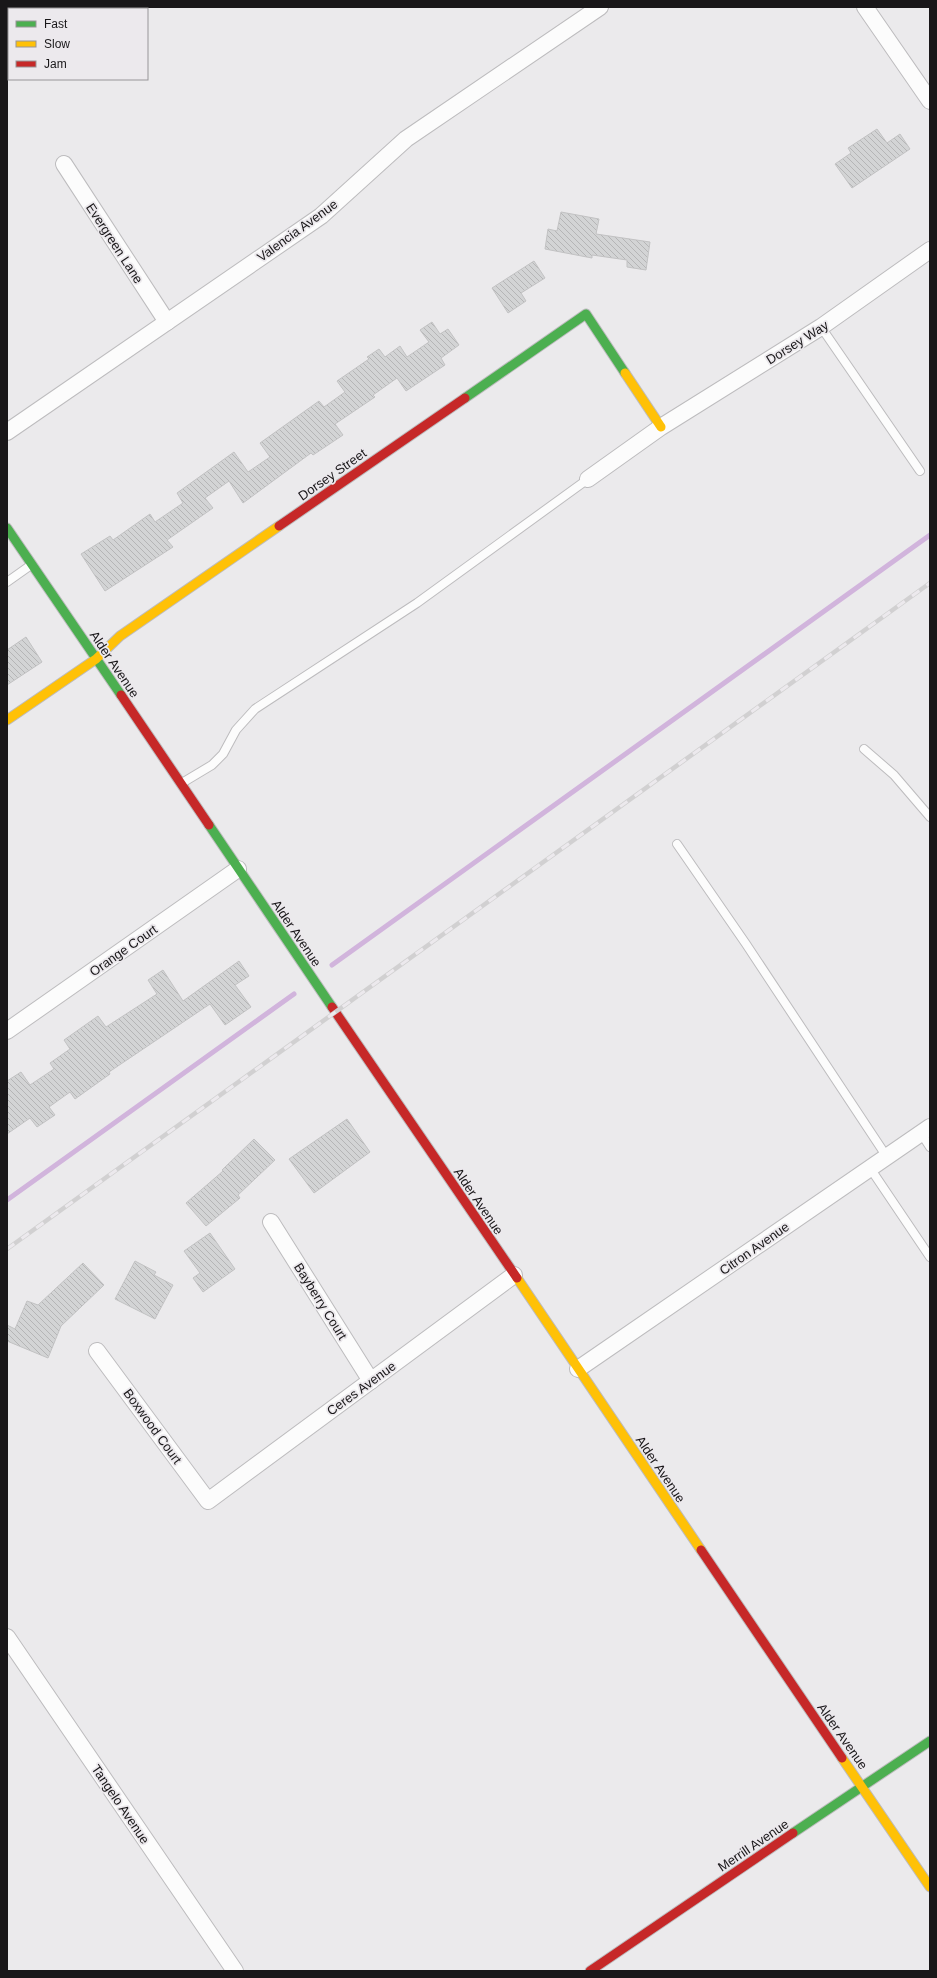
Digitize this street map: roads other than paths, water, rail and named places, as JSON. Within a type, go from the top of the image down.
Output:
[{"type":"main road","name":"Dorsey Street","points":[[7,720],[96,659],[120,636],[586,314],[661,427]]},
{"type":"main road","name":"Alder Avenue","points":[[7,528],[930,1887]]},
{"type":"main road","name":"Merrill Avenue","points":[[590,1971],[930,1741]]},
{"type":"street","name":"Valencia Avenue","points":[[7,432],[321,216],[406,139],[600,7]]},
{"type":"street","points":[[865,7],[930,101]]},
{"type":"street","name":"Evergreen Lane","points":[[64,164],[167,322]]},
{"type":"street","name":"Dorsey Way","points":[[588,479],[661,427],[821,327],[930,250]]},
{"type":"street","name":"Orange Court","points":[[7,1031],[238,869]]},
{"type":"street","name":"Citron Avenue","points":[[578,1369],[926,1130]]},
{"type":"street","name":"Bayberry Court","points":[[271,1222],[372,1381]]},
{"type":"street","name":"Ceres Avenue","points":[[208,1500],[372,1381],[514,1275]]},
{"type":"street","name":"Boxwood Court","points":[[97,1351],[208,1500]]},
{"type":"street","name":"Tangelo Avenue","points":[[7,1637],[235,1971]]},
{"type":"lane","points":[[821,327],[920,471]]},
{"type":"lane","points":[[180,784],[212,765],[223,754],[236,730],[255,709],[417,603],[588,479]]},
{"type":"lane","points":[[7,582],[32,565]]},
{"type":"lane","points":[[864,749],[894,775],[930,817]]},
{"type":"lane","points":[[677,844],[746,944],[887,1157]]},
{"type":"lane","points":[[926,1130],[930,1147]]},
{"type":"lane","points":[[870,1168],[930,1257]]},
{"type":"waterway","points":[[332,965],[930,535]]},
{"type":"waterway","points":[[7,1200],[294,994]]},
{"type":"railway","points":[[7,1249],[930,583]]}]
